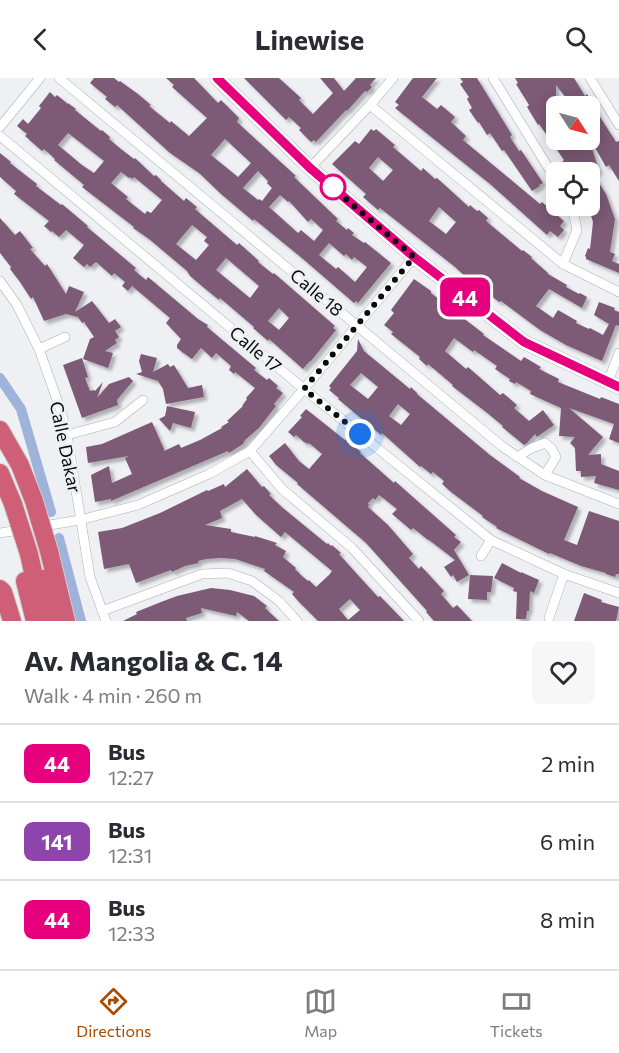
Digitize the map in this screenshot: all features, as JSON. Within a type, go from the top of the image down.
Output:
[{"type":"highway","points":[[0,430],[20,465],[15,501]]},
{"type":"highway","points":[[0,438],[15,501],[53,621]]},
{"type":"highway","points":[[0,473],[15,501],[33,553],[66,621]]},
{"type":"highway","points":[[33,553],[35,621]]},
{"type":"highway","points":[[33,553],[44,621]]},
{"type":"highway","points":[[1,586],[12,621]]},
{"type":"street","points":[[0,127],[40,78]]},
{"type":"street","name":"Calle 18","points":[[59,78],[503,447],[545,475],[619,504]]},
{"type":"street","points":[[217,78],[310,168],[414,257],[524,342],[613,384],[619,353]]},
{"type":"street","points":[[310,168],[393,78]]},
{"type":"street","points":[[493,78],[546,164]]},
{"type":"street","points":[[590,78],[619,125]]},
{"type":"street","points":[[370,105],[563,264],[619,292]]},
{"type":"street","name":"Calle 17","points":[[0,136],[304,389],[491,540],[564,574],[619,593]]},
{"type":"street","points":[[563,264],[577,230],[574,216]]},
{"type":"street","points":[[0,533],[80,520],[138,505],[209,474],[250,450],[414,257]]},
{"type":"street","name":"Calle Dakar","points":[[0,281],[17,305],[39,349],[61,411],[90,577],[106,621]]},
{"type":"street","points":[[39,349],[65,337]]},
{"type":"street","points":[[67,435],[115,422],[143,400]]},
{"type":"street","points":[[518,457],[545,443],[556,457],[545,475]]},
{"type":"street","points":[[250,450],[282,489],[352,548],[419,621]]},
{"type":"street","points":[[481,556],[491,540]]},
{"type":"street","points":[[102,611],[202,574],[228,573],[252,581],[279,601],[297,621]]},
{"type":"street","points":[[549,618],[564,574]]},
{"type":"building","points":[[94,78],[114,78],[120,81],[189,136],[207,118],[172,87],[174,85],[166,78],[194,78],[218,103],[221,100],[239,118],[237,122],[296,176],[294,177],[338,219],[336,221],[391,263],[358,303],[356,301],[354,303],[254,219],[253,221],[199,173],[170,153],[117,105],[115,107],[105,99],[107,97],[90,83]],"holes":[[[225,139],[251,163],[238,177],[211,155]],[[258,171],[272,188],[262,201],[243,188]],[[280,195],[289,201],[308,222],[311,219],[323,230],[314,241],[301,230],[298,233],[269,207]],[[329,243],[344,256],[346,254],[352,260],[354,257],[367,267],[355,282],[338,267],[336,269],[319,255]]]},
{"type":"building","points":[[244,78],[279,78],[301,98],[299,100],[313,114],[333,93],[320,78],[334,78],[344,91],[356,78],[376,78],[367,92],[365,91],[316,142],[314,140],[311,142],[299,130],[301,128],[289,117],[286,120]]},
{"type":"building","points":[[413,78],[437,78],[422,97],[437,109],[441,105],[455,117],[451,122],[466,136],[463,140],[540,204],[542,202],[546,205],[546,216],[558,216],[564,221],[560,226],[564,230],[558,237],[550,231],[547,235],[490,184],[395,108],[399,105],[395,102]]},
{"type":"building","points":[[460,78],[477,78],[512,135],[510,137],[543,183],[540,186],[532,191],[504,150],[502,151],[490,133],[487,135],[478,123],[469,110],[472,108],[467,99],[469,97],[460,84],[463,82]]},
{"type":"building","points":[[515,78],[574,78],[585,96],[564,96],[556,85],[556,96],[546,96],[546,134],[527,107],[529,105],[516,84],[518,83]]},
{"type":"building","points":[[50,92],[68,103],[184,201],[186,198],[197,207],[195,209],[237,245],[239,243],[258,262],[335,326],[333,328],[336,330],[311,361],[303,369],[220,298],[219,300],[203,287],[149,239],[82,187],[84,185],[44,149],[42,151],[25,136],[27,134],[17,126],[23,119],[28,124],[41,108],[39,106]],"holes":[[[68,133],[104,161],[94,173],[58,145]],[[121,172],[129,178],[134,177],[162,200],[151,213],[147,211],[145,214],[111,183]],[[192,225],[207,237],[204,241],[209,245],[196,260],[176,244]],[[226,258],[259,286],[250,298],[216,270]],[[279,308],[289,318],[279,330],[268,321]]]},
{"type":"building","points":[[600,117],[616,142],[619,141],[619,181],[609,165],[606,167],[596,150],[600,150]]},
{"type":"building","points":[[371,129],[374,131],[376,129],[421,171],[423,168],[469,207],[470,205],[477,211],[479,210],[488,218],[486,221],[532,257],[548,274],[567,285],[566,287],[587,297],[582,308],[549,289],[536,306],[553,318],[558,310],[577,321],[576,323],[603,335],[609,324],[594,315],[599,302],[615,308],[614,310],[619,312],[619,326],[616,325],[602,361],[566,345],[540,330],[501,301],[499,302],[490,295],[491,293],[471,279],[469,280],[380,208],[378,210],[363,197],[366,194],[332,164],[355,141],[359,144]],"holes":[[[378,157],[393,170],[383,181],[369,168]],[[439,207],[456,222],[446,234],[429,221]]]},
{"type":"building","points":[[557,150],[593,150],[596,162],[562,162],[564,160]]},
{"type":"building","points":[[0,153],[37,184],[36,186],[88,226],[136,268],[134,270],[146,280],[148,277],[208,325],[207,327],[256,368],[254,370],[278,386],[276,388],[283,393],[274,404],[276,406],[243,444],[229,453],[228,451],[111,501],[111,499],[95,502],[91,475],[109,466],[112,483],[132,474],[125,458],[129,456],[88,463],[86,447],[102,444],[152,422],[164,451],[179,444],[181,448],[222,428],[243,406],[246,398],[255,388],[229,370],[231,366],[216,353],[212,358],[201,348],[192,359],[182,352],[177,348],[181,339],[166,323],[170,318],[132,286],[128,291],[122,286],[125,282],[114,273],[112,276],[96,262],[90,267],[87,264],[84,267],[73,258],[84,245],[66,230],[59,237],[51,232],[44,226],[49,221],[14,194],[16,191],[0,177]]},
{"type":"building","points":[[600,184],[615,219],[610,252],[615,254],[612,261],[619,264],[619,273],[586,259],[588,248],[590,249],[593,222],[591,216],[600,216]]},
{"type":"building","points":[[0,218],[15,235],[20,231],[33,248],[30,249],[45,266],[47,264],[66,294],[69,286],[84,292],[75,312],[92,301],[109,323],[115,319],[121,327],[115,331],[119,337],[115,340],[117,343],[105,351],[113,353],[108,368],[83,359],[90,339],[94,337],[78,317],[66,314],[44,321],[33,297],[31,299],[0,253]]},
{"type":"building","points":[[414,279],[483,335],[521,361],[524,357],[541,367],[539,369],[559,379],[558,382],[619,404],[619,443],[609,439],[614,424],[569,408],[603,437],[588,455],[601,454],[601,464],[619,471],[619,490],[594,483],[596,476],[581,477],[581,471],[576,471],[575,448],[570,443],[575,437],[559,436],[561,408],[530,394],[531,391],[516,382],[515,384],[509,381],[510,379],[495,369],[497,366],[454,338],[445,351],[466,369],[468,367],[500,395],[503,393],[517,405],[514,408],[529,421],[543,410],[554,425],[537,437],[535,434],[524,445],[391,334],[393,332],[384,325],[394,313],[391,310]]},
{"type":"building","points":[[358,339],[364,351],[410,389],[411,387],[519,478],[578,507],[564,540],[577,545],[589,511],[619,521],[619,574],[615,577],[581,566],[549,554],[496,528],[442,484],[444,481],[433,472],[431,474],[420,467],[382,433],[381,435],[338,399],[329,390],[331,388],[329,386],[357,351]],"holes":[[[361,373],[378,387],[368,399],[350,385]],[[398,404],[410,414],[401,425],[389,416]]]},
{"type":"building","points":[[141,354],[157,358],[153,372],[168,364],[170,367],[174,365],[188,388],[202,385],[204,397],[166,404],[163,389],[158,381],[136,374],[142,372],[139,361]]},
{"type":"building","points":[[82,358],[90,391],[95,391],[103,382],[97,398],[109,384],[129,377],[133,381],[117,400],[118,405],[82,418],[63,365]]},
{"type":"building","points":[[167,406],[195,412],[191,428],[173,423],[170,431],[159,419],[165,416]]},
{"type":"building","points":[[306,409],[346,439],[456,535],[454,537],[461,542],[454,550],[469,575],[457,582],[444,567],[455,560],[392,514],[397,509],[379,495],[368,503],[368,507],[388,525],[413,554],[409,558],[419,569],[421,566],[444,591],[441,594],[453,608],[457,605],[472,621],[434,621],[366,543],[276,465],[269,456],[285,443],[299,461],[309,469],[322,454],[309,443],[288,432]]},
{"type":"building","points":[[247,469],[283,508],[341,553],[339,554],[378,597],[380,596],[404,621],[318,621],[292,594],[294,592],[264,571],[265,569],[235,559],[206,559],[136,583],[129,564],[104,569],[98,532],[122,528],[160,513],[207,490],[224,484],[225,487]],"holes":[[[242,499],[281,537],[285,532],[332,571],[329,575],[316,587],[283,557],[286,551],[275,545],[277,543],[231,532],[231,529],[205,525],[222,518],[220,511]],[[350,599],[360,610],[348,620],[339,609]]]},
{"type":"building","points":[[502,563],[539,580],[534,593],[530,591],[529,611],[527,611],[526,619],[516,619],[517,592],[513,591],[514,588],[494,578]]},
{"type":"building","points":[[470,575],[493,576],[491,592],[487,592],[487,600],[468,599]]},
{"type":"building","points":[[211,588],[254,596],[267,606],[265,608],[279,621],[249,621],[237,612],[236,616],[201,608],[202,613],[186,618],[187,621],[123,621],[137,614],[136,612],[177,596]]},
{"type":"building","points":[[584,593],[602,600],[601,602],[619,607],[616,621],[574,621]]},
{"type":"waterway","points":[[0,378],[21,409],[51,512]]},
{"type":"waterway","points":[[59,538],[81,621]]},
{"type":"bus line","name":"44","points":[[217,78],[310,168],[414,257],[524,342],[619,387]]},
{"type":"route","points":[[333,187],[327,183],[414,257],[304,389],[360,434]]}]
